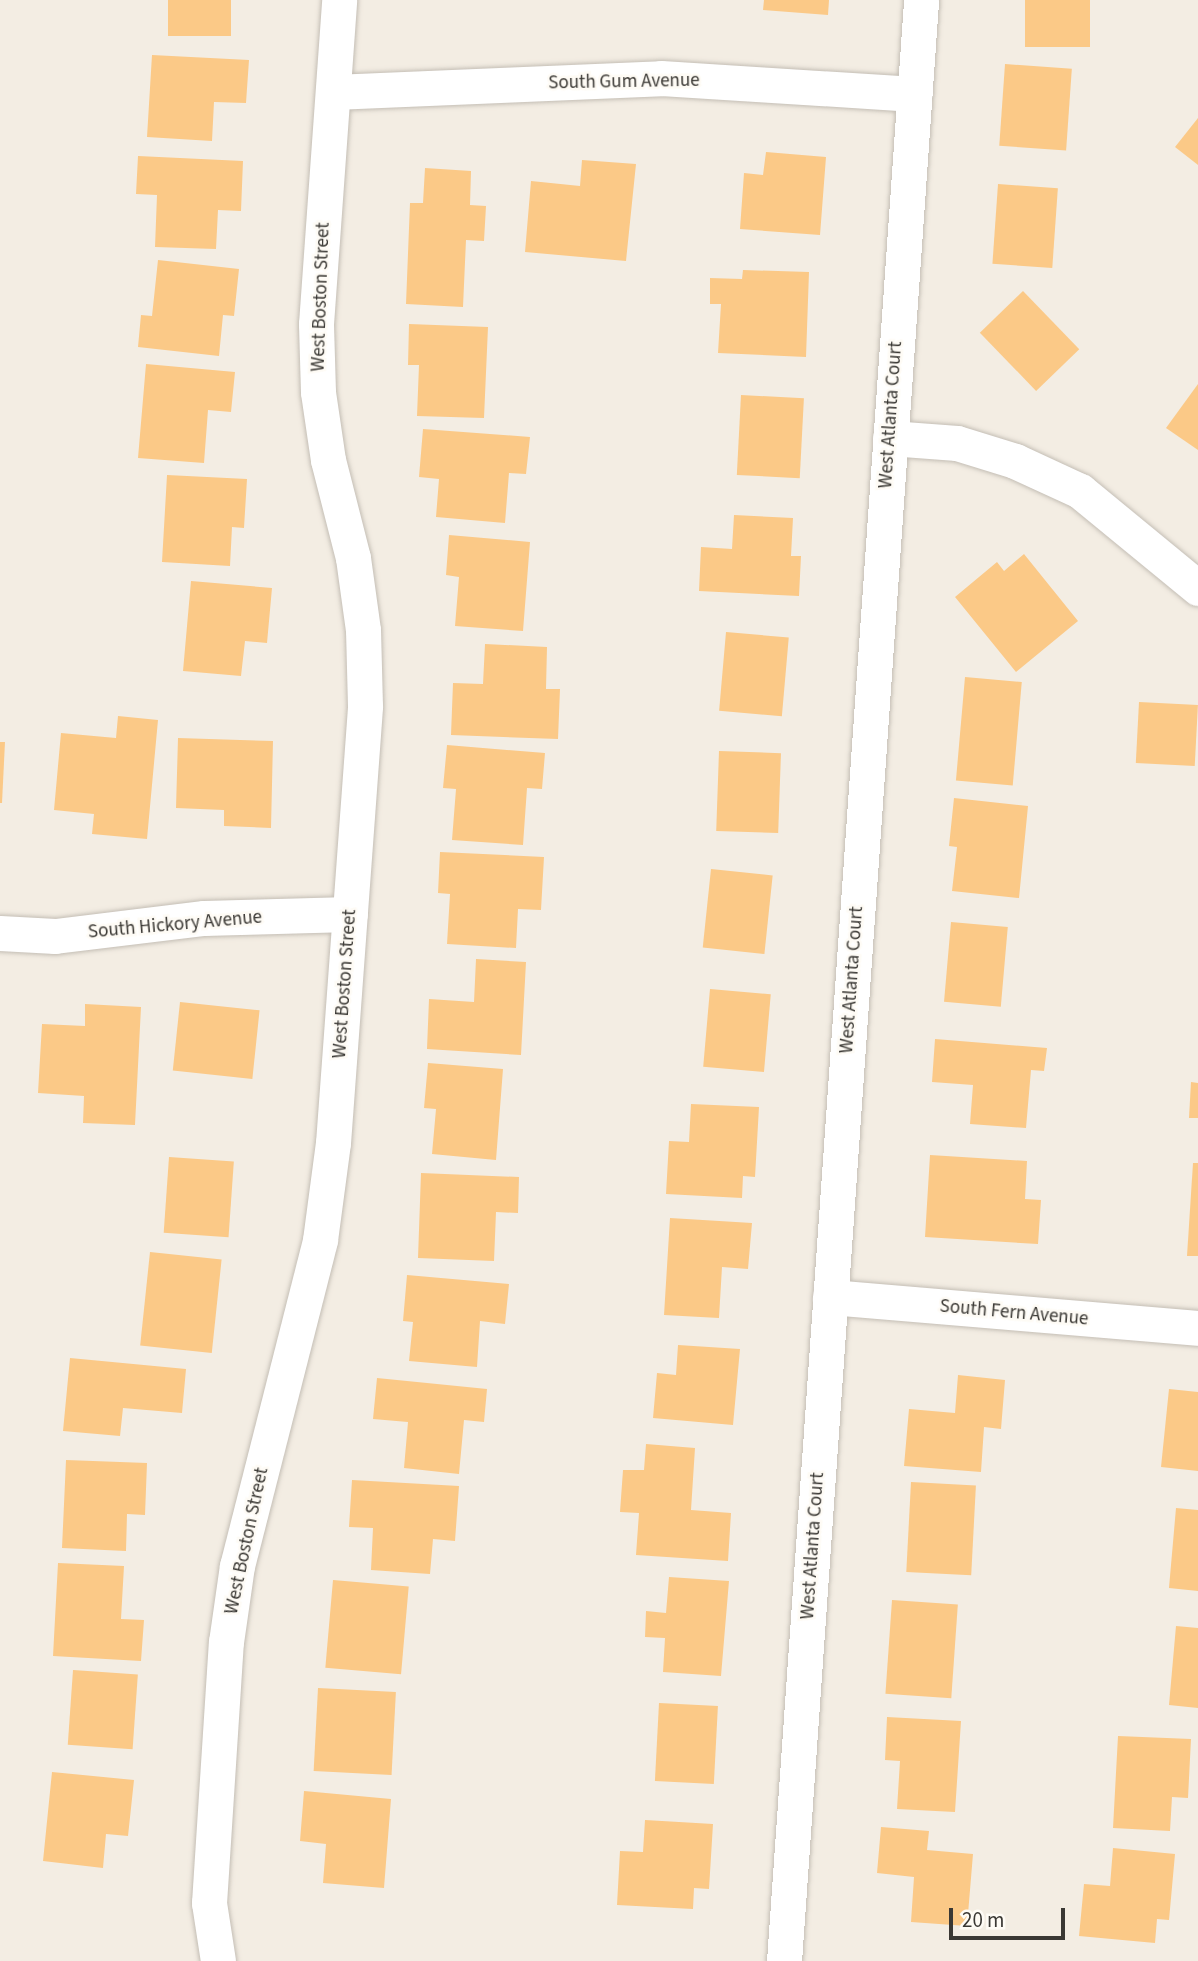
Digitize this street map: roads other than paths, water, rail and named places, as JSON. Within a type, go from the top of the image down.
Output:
[{"type":"street","name":"West Boston Street","points":[[218,1961],[209,1903],[226,1642],[237,1566],[320,1240],[333,1143],[365,706],[363,630],[353,558],[328,460],[318,392],[316,324],[339,0]]},
{"type":"street","name":"West Atlanta Court","points":[[785,1961],[921,0]]},
{"type":"street","name":"South Gum Avenue","points":[[333,92],[661,78],[914,94]]},
{"type":"street","points":[[890,438],[957,443],[1015,461],[1080,491],[1198,588]]},
{"type":"street","name":"South Hickory Avenue","points":[[0,933],[55,936],[204,918],[350,914]]},
{"type":"street","name":"South Fern Avenue","points":[[830,1297],[1198,1328]]}]
